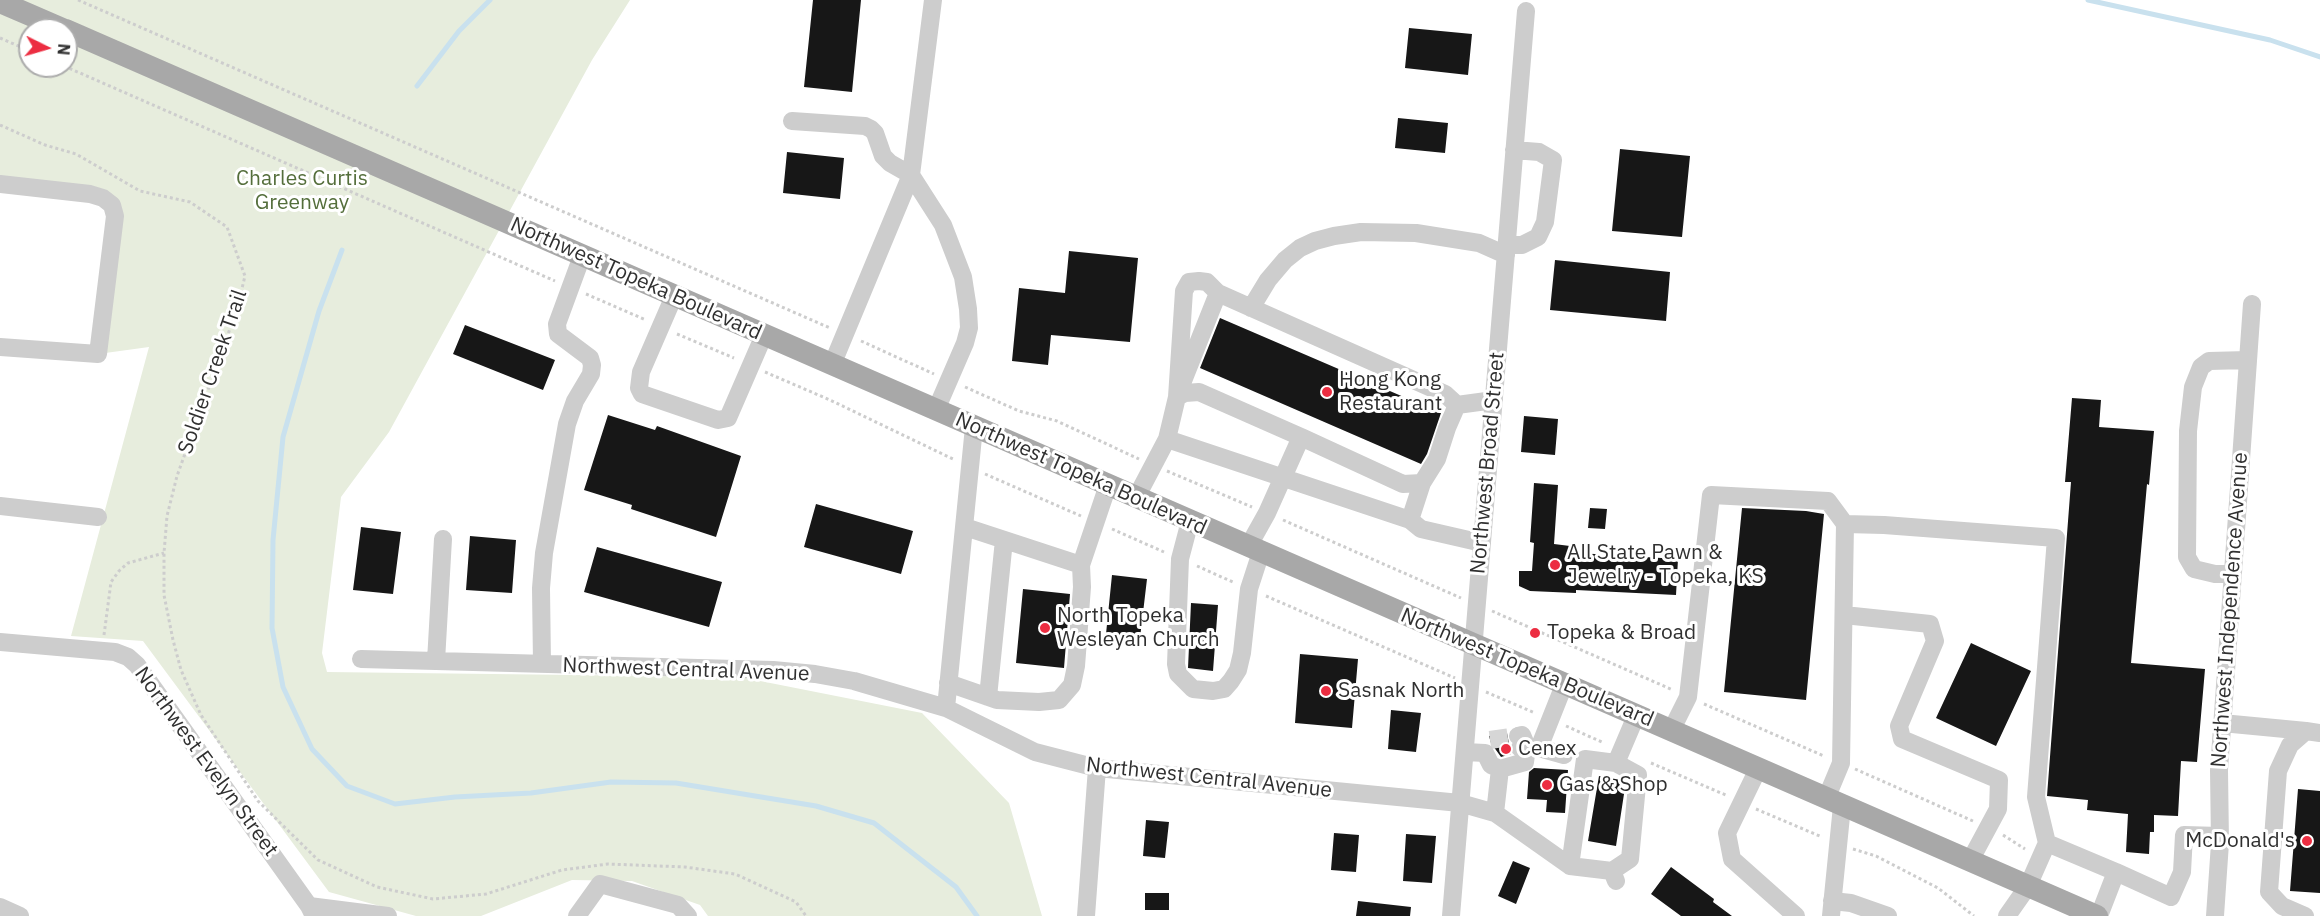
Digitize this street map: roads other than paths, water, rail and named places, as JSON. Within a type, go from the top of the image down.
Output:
[{"type":"main road","name":"Northwest Topeka Boulevard","points":[[0,2],[37,18]]},
{"type":"main road","name":"Northwest Topeka Boulevard","points":[[78,36],[2028,886],[2087,914]]},
{"type":"street","points":[[832,364],[911,175],[933,0]]},
{"type":"street","name":"Northwest Broad Street","points":[[1451,916],[1526,10]]},
{"type":"street","points":[[792,121],[866,126],[874,133],[883,156],[890,163],[911,175],[943,225],[963,277],[969,328],[965,343],[936,410]]},
{"type":"street","points":[[1251,308],[1268,280],[1285,260],[1300,248],[1334,236],[1361,232],[1416,233],[1479,243],[1506,250],[1538,237],[1545,222],[1553,160],[1539,152],[1514,150]]},
{"type":"street","points":[[0,184],[90,194],[103,198],[112,205],[115,216],[98,354],[0,346]]},
{"type":"street","points":[[542,664],[541,588],[547,534],[567,424],[575,401],[591,374],[592,365],[590,358],[558,334],[557,324],[582,256]]},
{"type":"street","points":[[1177,397],[1184,291],[1189,282],[1199,281],[1207,282],[1218,293],[1445,394],[1456,405]]},
{"type":"street","points":[[1136,498],[1167,439],[1177,397],[1218,293]]},
{"type":"street","points":[[674,296],[641,372],[639,388],[642,394],[717,420],[728,418],[764,335]]},
{"type":"street","name":"Northwest Independence Avenue","points":[[2215,916],[2220,836],[2218,770],[2252,304]]},
{"type":"street","points":[[2233,574],[2215,574],[2194,569],[2187,557],[2188,431],[2193,387],[2201,367],[2209,361],[2248,360]]},
{"type":"street","points":[[1177,397],[1185,393],[1199,392],[1301,436],[1403,484],[1422,483]]},
{"type":"street","points":[[1456,405],[1494,400]]},
{"type":"street","points":[[1410,520],[1422,483],[1437,459],[1456,405]]},
{"type":"street","points":[[946,708],[974,427]]},
{"type":"street","points":[[1190,521],[1180,559],[1176,664],[1178,674],[1193,689],[1213,691],[1224,689],[1238,670],[1255,550],[1267,513],[1301,436]]},
{"type":"street","points":[[1167,439],[1410,520],[1421,529],[1482,543]]},
{"type":"street","points":[[948,683],[988,697],[1040,702],[1059,700],[1072,685],[1076,666],[1081,565],[1108,485]]},
{"type":"street","points":[[1671,731],[1688,697],[1711,495],[1828,501],[1845,524],[1841,763],[1834,802],[1839,844],[1832,909],[1851,903],[1888,916]]},
{"type":"street","points":[[0,506],[98,517]]},
{"type":"street","points":[[1845,524],[2056,538],[2036,797],[2044,850],[2028,886],[2007,916]]},
{"type":"street","points":[[965,527],[1081,565]]},
{"type":"street","points":[[435,661],[443,538]]},
{"type":"street","points":[[988,697],[1004,540]]},
{"type":"street","points":[[1844,615],[1930,624],[1935,640],[1899,726],[1902,739],[1999,780],[1998,809],[1970,861]]},
{"type":"street","name":"Northwest Evelyn Street","points":[[0,642],[123,654],[137,665],[312,911]]},
{"type":"street","name":"Northwest Central Avenue","points":[[361,659],[773,670],[815,674],[854,681],[946,708],[1035,752],[1097,768],[1460,804],[1496,813]]},
{"type":"street","points":[[1465,752],[1489,748],[1491,765],[1500,769],[1525,762],[1526,745],[1549,719],[1564,685]]},
{"type":"street","points":[[1619,757],[1636,716]]},
{"type":"street","points":[[2222,723],[2313,732]]},
{"type":"street","points":[[2305,916],[2282,906],[2269,892],[2278,771],[2290,745],[2313,732]]},
{"type":"street","points":[[1526,745],[1564,755]]},
{"type":"street","points":[[1500,769],[1496,813],[1570,866],[1614,876],[1630,860],[1638,775],[1619,757],[1585,759],[1570,866]]},
{"type":"street","points":[[1086,916],[1097,768]]},
{"type":"street","points":[[1758,769],[1726,833],[1732,859],[1796,916]]},
{"type":"street","points":[[2044,850],[2116,872],[2171,897],[2182,872],[2184,835],[2220,836]]},
{"type":"street","points":[[2087,914],[2116,872]]},
{"type":"street","points":[[578,915],[600,884],[678,905],[688,916]]},
{"type":"street","points":[[0,908],[20,916]]},
{"type":"street","points":[[312,911],[388,916]]},
{"type":"waterway","points":[[417,86],[459,31],[490,0]]},
{"type":"waterway","points":[[2088,0],[2270,40],[2320,57]]},
{"type":"waterway","points":[[342,250],[319,311],[283,437],[273,540],[272,628],[283,687],[312,749],[347,786],[395,804],[455,797],[531,793],[611,782],[676,783],[816,806],[874,823],[956,887],[977,916]]},
{"type":"tunnel","points":[[1490,740],[1518,736]]},
{"type":"place","name":"Hong Kong Restaurant","points":[[1327,392]]},
{"type":"place","name":"All State Pawn & Jewelry - Topeka, KS","points":[[1555,565]]},
{"type":"place","name":"North Topeka Wesleyan Church","points":[[1045,628]]},
{"type":"place","name":"Topeka & Broad","points":[[1535,633]]},
{"type":"place","name":"Sasnak North","points":[[1326,691]]},
{"type":"place","name":"Cenex","points":[[1506,749]]},
{"type":"place","name":"Gas & Shop","points":[[1547,785]]},
{"type":"place","name":"McDonald's","points":[[2307,841]]},
{"type":"park label","name":"Charles Curtis Greenway","points":[[302,191]]}]
